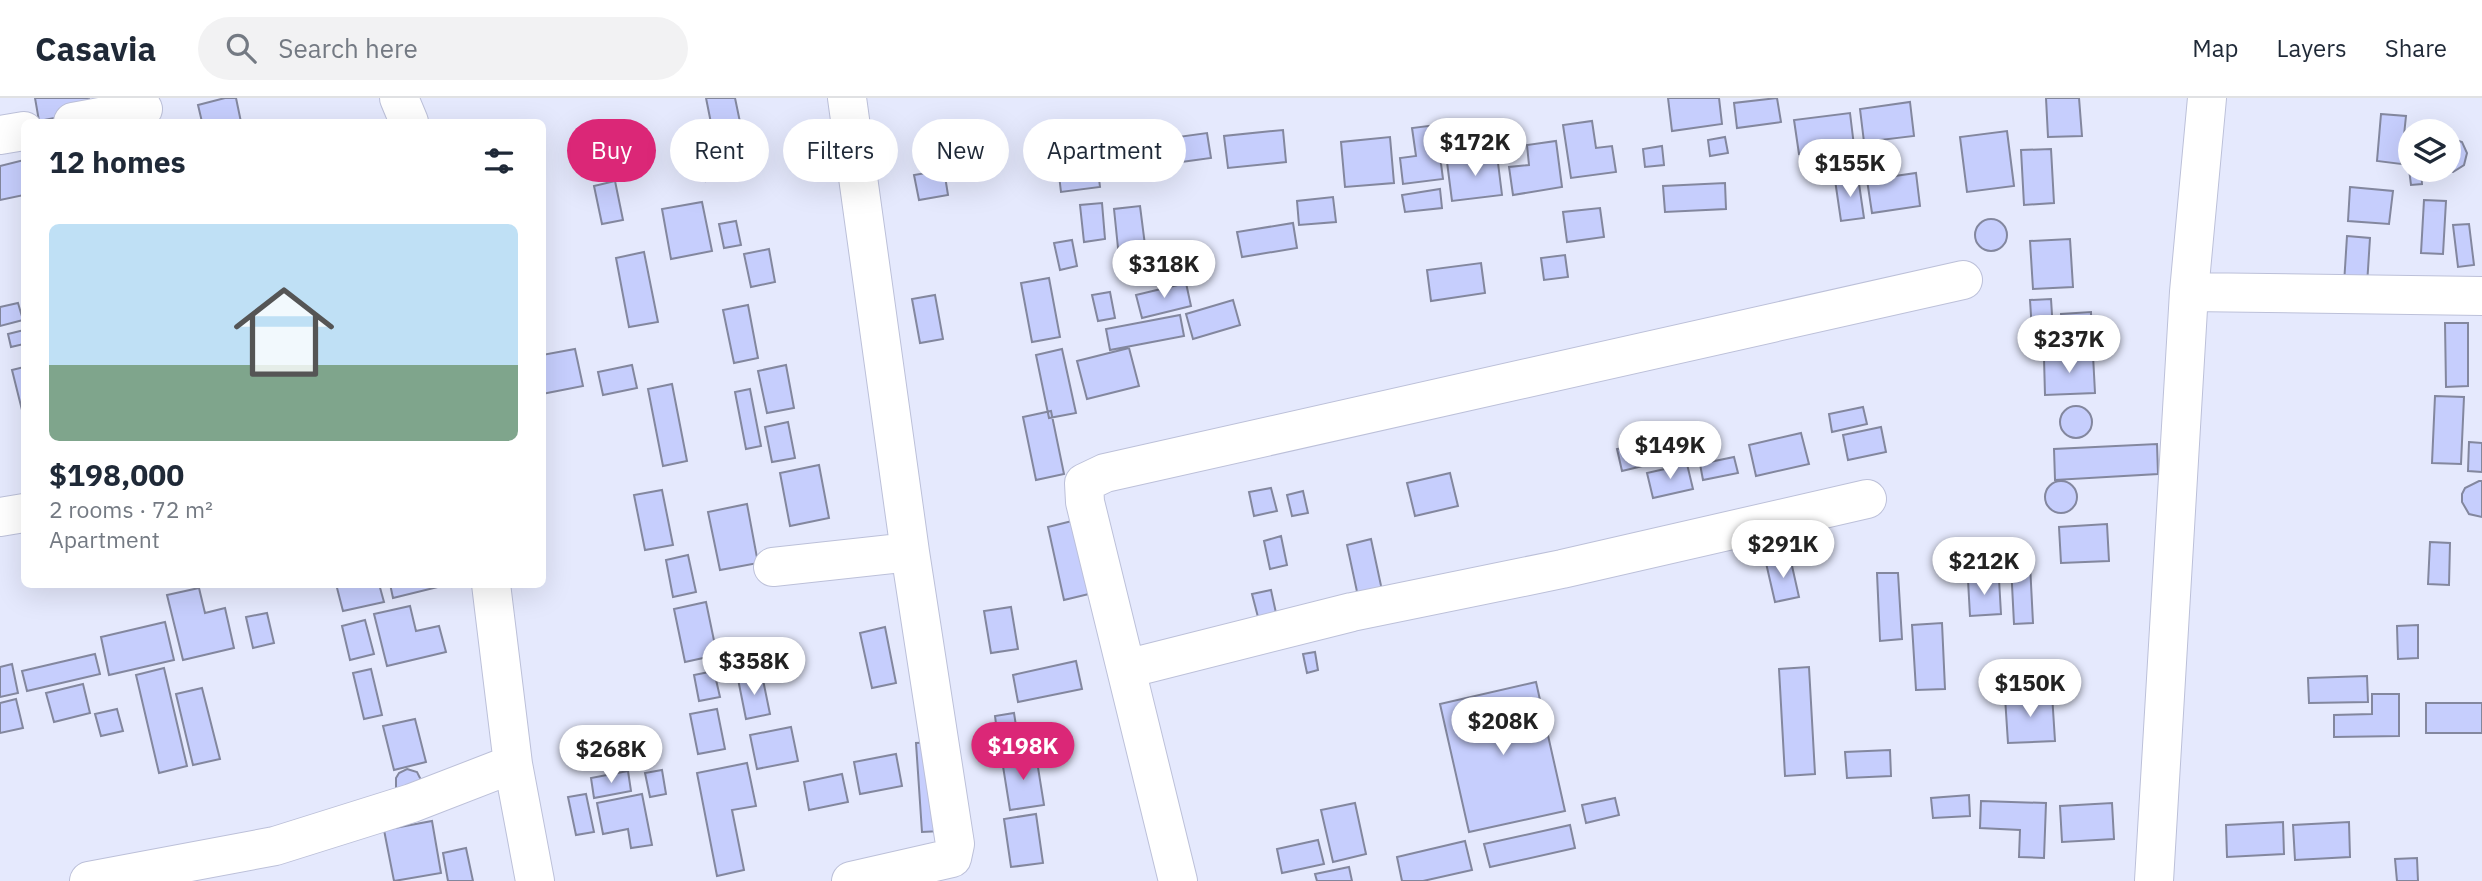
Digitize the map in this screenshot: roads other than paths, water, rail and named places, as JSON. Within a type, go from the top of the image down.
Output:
[{"type":"street","points":[[399,98],[407,119]]},
{"type":"street","points":[[847,98],[910,552],[955,844],[952,858],[851,881]]},
{"type":"street","points":[[2154,881],[2189,292],[2207,98]]},
{"type":"street","points":[[89,119],[143,109]]},
{"type":"street","points":[[0,135],[21,132]]},
{"type":"street","points":[[1178,881],[1085,502],[1084,483],[1105,473],[1963,280]]},
{"type":"street","points":[[2189,292],[2482,296]]},
{"type":"street","points":[[1126,668],[1352,612],[1562,569],[1867,499]]},
{"type":"street","points":[[0,517],[21,514]]},
{"type":"street","points":[[773,567],[910,552]]},
{"type":"street","points":[[491,588],[513,764],[536,881]]},
{"type":"street","points":[[89,881],[275,846],[412,803],[513,764]]}]
